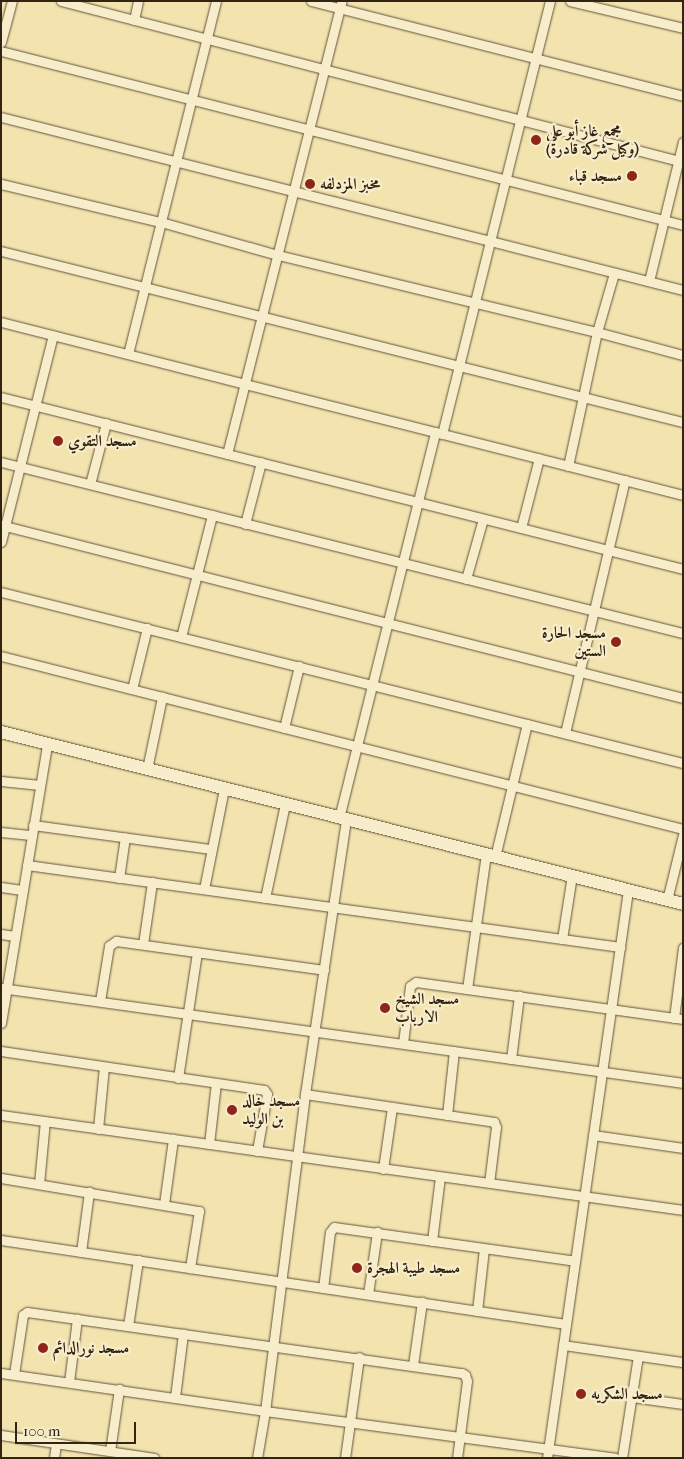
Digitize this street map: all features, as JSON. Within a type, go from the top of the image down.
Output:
[{"type":"street","points":[[1,42],[12,1]]},
{"type":"street","points":[[61,1],[680,161]]},
{"type":"street","points":[[134,20],[138,1]]},
{"type":"street","points":[[128,354],[216,1]]},
{"type":"street","points":[[311,1],[341,5],[683,96]]},
{"type":"street","points":[[257,1458],[265,1411],[305,1094],[333,907],[343,818],[356,746],[417,502],[459,366],[550,1]]},
{"type":"street","points":[[570,1],[683,28]]},
{"type":"street","points":[[227,454],[341,5]]},
{"type":"street","points":[[1,51],[310,132],[683,225]]},
{"type":"street","points":[[1,117],[293,193],[683,290]]},
{"type":"street","points":[[649,281],[663,220],[680,161],[683,142]]},
{"type":"street","points":[[1,184],[161,222],[278,255],[597,332],[683,355]]},
{"type":"street","points":[[1,251],[683,422]]},
{"type":"street","points":[[568,466],[597,332],[614,273]]},
{"type":"street","points":[[1,322],[683,495]]},
{"type":"street","points":[[1,542],[53,335]]},
{"type":"street","points":[[1,396],[683,570]]},
{"type":"street","points":[[90,484],[106,423]]},
{"type":"street","points":[[521,528],[538,458]]},
{"type":"street","points":[[1,462],[683,633]]},
{"type":"street","points":[[245,524],[261,462]]},
{"type":"street","points":[[565,733],[625,480]]},
{"type":"street","points":[[181,637],[212,515]]},
{"type":"street","points":[[466,579],[483,518]]},
{"type":"street","points":[[4,526],[683,698]]},
{"type":"street","points":[[1,592],[683,762]]},
{"type":"street","points":[[132,689],[147,628]]},
{"type":"street","points":[[1,656],[683,829]]},
{"type":"street","points":[[284,728],[299,666]]},
{"type":"street","points":[[147,769],[162,697]]},
{"type":"street","points":[[467,989],[476,927],[491,855],[512,785],[527,724]]},
{"type":"street","points":[[1,732],[683,904]]},
{"type":"street","points":[[1,1023],[4,988],[15,936],[47,744]]},
{"type":"street","points":[[1,781],[40,785]]},
{"type":"street","points":[[204,890],[224,789]]},
{"type":"street","points":[[265,898],[285,804]]},
{"type":"street","points":[[33,824],[212,849]]},
{"type":"street","points":[[1,832],[31,836]]},
{"type":"street","points":[[666,900],[683,835]]},
{"type":"street","points":[[120,878],[125,837]]},
{"type":"street","points":[[27,865],[620,947]]},
{"type":"street","points":[[562,939],[572,876]]},
{"type":"street","points":[[143,944],[152,882]]},
{"type":"street","points":[[1,887],[22,890]]},
{"type":"street","points":[[548,1453],[628,890]]},
{"type":"street","points":[[1,934],[15,936]]},
{"type":"street","points":[[100,1001],[110,943],[116,941],[324,970]]},
{"type":"street","points":[[403,1043],[410,988],[413,983],[678,1019],[683,948]]},
{"type":"street","points":[[178,1078],[197,952]]},
{"type":"street","points":[[4,988],[314,1033],[403,1043],[683,1083]]},
{"type":"street","points":[[511,1059],[519,996]]},
{"type":"street","points":[[1,1051],[267,1092],[257,1151]]},
{"type":"street","points":[[447,1115],[454,1051]]},
{"type":"street","points":[[98,1129],[104,1067]]},
{"type":"street","points":[[209,1144],[216,1084]]},
{"type":"street","points":[[305,1094],[491,1121],[496,1125],[489,1183]]},
{"type":"street","points":[[383,1168],[392,1107]]},
{"type":"street","points":[[1,1115],[683,1210]]},
{"type":"street","points":[[39,1184],[45,1121]]},
{"type":"street","points":[[593,1135],[683,1148]]},
{"type":"street","points":[[164,1204],[173,1139]]},
{"type":"street","points":[[432,1241],[440,1177]]},
{"type":"street","points":[[1,1178],[164,1204],[200,1212],[190,1268]]},
{"type":"street","points":[[82,1252],[89,1192]]},
{"type":"street","points":[[323,1288],[331,1229],[337,1227],[575,1261]]},
{"type":"street","points":[[368,1294],[377,1232]]},
{"type":"street","points":[[1,1240],[566,1324]]},
{"type":"street","points":[[477,1311],[484,1249]]},
{"type":"street","points":[[128,1326],[138,1260]]},
{"type":"street","points":[[412,1365],[422,1302]]},
{"type":"street","points":[[14,1374],[24,1314],[77,1319],[412,1365],[465,1375],[467,1381],[458,1458]]},
{"type":"street","points":[[69,1382],[77,1319]]},
{"type":"street","points":[[175,1397],[183,1334]]},
{"type":"street","points":[[563,1345],[683,1362]]},
{"type":"street","points":[[622,1458],[638,1356]]},
{"type":"street","points":[[345,1458],[359,1358]]},
{"type":"street","points":[[1,1373],[265,1411],[460,1436],[548,1453],[616,1458]]},
{"type":"street","points":[[110,1451],[119,1389]]},
{"type":"street","points":[[632,1396],[683,1404]]},
{"type":"street","points":[[1,1436],[154,1458]]},
{"type":"street","points":[[54,1458],[56,1444]]},
{"type":"place","name":"مجمع غاز أبو علي (وكيل شركة قادرة)","points":[[536,140]]},
{"type":"place","name":"مسجد قباء","points":[[632,176]]},
{"type":"place","name":"مخبز المزدلفه","points":[[310,184]]},
{"type":"place","name":"مسجد التقوي","points":[[58,441]]},
{"type":"place","name":"مسجد الحارة الستين","points":[[616,642]]},
{"type":"place","name":"مسجد الشيخ الارباب","points":[[385,1008]]},
{"type":"place","name":"مسجد خالد بن الوليد","points":[[232,1110]]},
{"type":"place","name":"مسجد طيبة الهجرة","points":[[357,1268]]},
{"type":"place","name":"مسجد نورالدائم","points":[[43,1348]]},
{"type":"place","name":"مسجد الشكريه","points":[[581,1394]]}]
